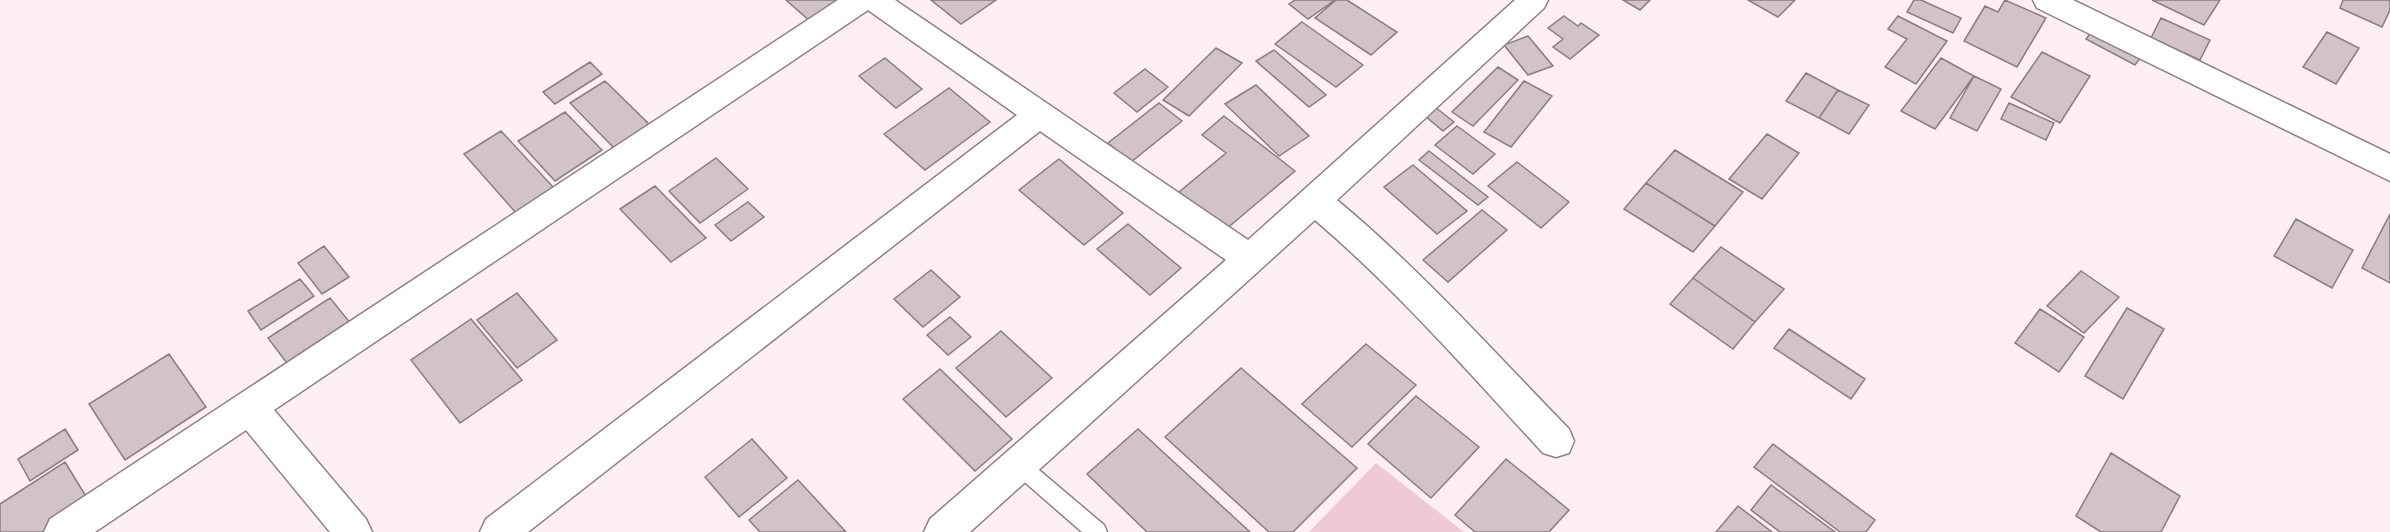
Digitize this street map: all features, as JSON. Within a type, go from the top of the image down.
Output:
[{"type":"street","points":[[63,532],[845,9],[863,0]]},
{"type":"street","points":[[874,0],[1250,259]]},
{"type":"street","points":[[944,532],[1315,201],[1534,0]]},
{"type":"street","points":[[2047,0],[2390,168]]},
{"type":"street","points":[[499,532],[1040,114]]},
{"type":"street","points":[[1315,201],[1372,249],[1556,441]]},
{"type":"street","points":[[250,408],[353,532]]},
{"type":"lane","points":[[1019,465],[1097,532]]},
{"type":"shaded area","points":[[1376,463],[1464,532],[1309,532]]},
{"type":"building","points":[[786,0],[838,0],[811,22]]},
{"type":"building","points":[[931,0],[996,0],[961,24]]},
{"type":"building","points":[[1295,0],[1335,0],[1308,19],[1289,4]]},
{"type":"building","points":[[1336,0],[1347,0],[1397,32],[1371,55],[1315,18]]},
{"type":"building","points":[[1623,0],[1650,0],[1640,10]]},
{"type":"building","points":[[1748,0],[1795,0],[1778,17]]},
{"type":"building","points":[[1914,0],[1921,0],[1961,18],[1953,33],[1907,12]]},
{"type":"building","points":[[2005,0],[2046,18],[2017,67],[1964,41],[1985,6],[1998,12]]},
{"type":"building","points":[[2152,0],[2220,0],[2204,25]]},
{"type":"building","points":[[2343,0],[2390,0],[2390,10],[2382,27],[2340,8]]},
{"type":"building","points":[[1564,16],[1578,26],[1581,23],[1599,35],[1570,59],[1553,47],[1563,39],[1548,28]]},
{"type":"building","points":[[1898,16],[1947,41],[1916,84],[1885,67],[1907,39],[1888,29]]},
{"type":"building","points":[[2161,18],[2210,40],[2200,60],[2151,38]]},
{"type":"building","points":[[1302,22],[1363,65],[1336,87],[1275,44]]},
{"type":"building","points":[[2094,29],[2143,54],[2135,65],[2086,39]]},
{"type":"building","points":[[2327,32],[2359,48],[2336,84],[2303,67]]},
{"type":"building","points":[[1528,36],[1553,66],[1528,75],[1504,45]]},
{"type":"building","points":[[1216,48],[1242,63],[1189,116],[1163,100]]},
{"type":"building","points":[[1274,50],[1326,95],[1309,107],[1256,61]]},
{"type":"building","points":[[2042,52],[2090,76],[2060,123],[2011,97]]},
{"type":"building","points":[[885,58],[922,89],[896,108],[859,76]]},
{"type":"building","points":[[1941,58],[1974,76],[1935,129],[1901,111]]},
{"type":"building","points":[[590,62],[602,74],[555,104],[543,92]]},
{"type":"building","points":[[1498,67],[1518,80],[1473,126],[1452,112]]},
{"type":"building","points":[[1145,69],[1168,87],[1137,112],[1114,93]]},
{"type":"building","points":[[1806,73],[1838,90],[1819,118],[1786,101]]},
{"type":"building","points":[[1974,76],[2001,89],[1977,131],[1950,118]]},
{"type":"building","points":[[605,81],[651,126],[615,149],[570,103]]},
{"type":"building","points":[[1524,81],[1552,96],[1511,147],[1484,132]]},
{"type":"building","points":[[1256,85],[1309,136],[1279,156],[1225,104]]},
{"type":"building","points":[[949,88],[990,122],[925,170],[884,134]]},
{"type":"building","points":[[1838,90],[1869,105],[1849,134],[1819,118]]},
{"type":"building","points":[[1159,103],[1182,121],[1131,162],[1108,143]]},
{"type":"building","points":[[2009,103],[2054,123],[2046,140],[2001,119]]},
{"type":"building","points":[[1435,107],[1454,122],[1443,131],[1425,116]]},
{"type":"building","points":[[565,112],[602,150],[555,181],[518,141]]},
{"type":"building","points":[[1224,116],[1295,171],[1225,230],[1179,192],[1226,153],[1202,135]]},
{"type":"building","points":[[1457,126],[1495,154],[1473,174],[1435,145]]},
{"type":"building","points":[[501,131],[555,189],[517,214],[464,154]]},
{"type":"building","points":[[1767,134],[1799,153],[1762,199],[1729,179]]},
{"type":"building","points":[[1675,150],[1743,192],[1715,226],[1646,183]]},
{"type":"building","points":[[1429,151],[1488,197],[1478,205],[1419,160]]},
{"type":"building","points":[[716,158],[748,189],[700,223],[669,191]]},
{"type":"building","points":[[1059,159],[1123,213],[1084,245],[1019,190]]},
{"type":"building","points":[[1517,162],[1569,202],[1541,228],[1488,186]]},
{"type":"building","points":[[1413,165],[1467,211],[1437,234],[1384,187]]},
{"type":"building","points":[[1646,183],[1715,226],[1693,252],[1624,209]]},
{"type":"building","points":[[655,186],[706,238],[671,262],[620,209]]},
{"type":"building","points":[[748,202],[764,217],[731,241],[715,225]]},
{"type":"building","points":[[1482,210],[1507,230],[1448,282],[1423,260]]},
{"type":"building","points":[[2390,214],[2390,283],[2362,268]]},
{"type":"building","points":[[2296,219],[2353,250],[2332,288],[2274,256]]},
{"type":"building","points":[[1128,224],[1181,268],[1150,295],[1097,249]]},
{"type":"building","points":[[324,246],[349,277],[322,294],[298,263]]},
{"type":"building","points":[[1721,247],[1784,289],[1755,322],[1693,278]]},
{"type":"building","points":[[931,270],[960,297],[923,327],[894,299]]},
{"type":"building","points":[[2081,271],[2119,297],[2084,333],[2047,306]]},
{"type":"building","points":[[1693,278],[1755,322],[1733,349],[1670,304]]},
{"type":"building","points":[[300,279],[314,296],[261,330],[248,311]]},
{"type":"building","points":[[517,293],[557,340],[517,368],[477,320]]},
{"type":"building","points":[[330,298],[352,325],[289,366],[268,338]]},
{"type":"building","points":[[2127,308],[2164,329],[2123,399],[2085,376]]},
{"type":"building","points":[[2040,309],[2084,337],[2059,372],[2015,343]]},
{"type":"building","points":[[950,317],[971,337],[948,355],[927,335]]},
{"type":"building","points":[[471,319],[522,380],[460,423],[411,360]]},
{"type":"building","points":[[1789,329],[1865,379],[1851,399],[1774,348]]},
{"type":"building","points":[[1001,331],[1052,378],[1006,417],[956,368]]},
{"type":"building","points":[[1366,344],[1416,385],[1352,447],[1302,404]]},
{"type":"building","points":[[169,354],[206,407],[125,460],[89,404]]},
{"type":"building","points":[[1241,368],[1357,468],[1293,532],[1269,532],[1165,437]]},
{"type":"building","points":[[940,369],[1012,439],[975,471],[903,399]]},
{"type":"building","points":[[1416,396],[1479,447],[1431,498],[1368,444]]},
{"type":"building","points":[[65,429],[78,450],[30,481],[18,459]]},
{"type":"building","points":[[1138,429],[1250,532],[1147,532],[1087,474]]},
{"type":"building","points":[[752,439],[787,478],[739,517],[705,477]]},
{"type":"building","points":[[1773,444],[1875,520],[1866,532],[1840,532],[1754,467]]},
{"type":"building","points":[[2111,453],[2180,496],[2161,532],[2101,532],[2076,516]]},
{"type":"building","points":[[1506,459],[1569,510],[1549,532],[1475,532],[1455,515]]},
{"type":"building","points":[[65,462],[90,503],[47,532],[0,532],[0,504]]},
{"type":"building","points":[[798,480],[846,532],[760,532],[749,520]]},
{"type":"building","points":[[1771,485],[1835,532],[1780,532],[1751,510]]},
{"type":"building","points":[[1738,506],[1772,532],[1716,532]]}]
